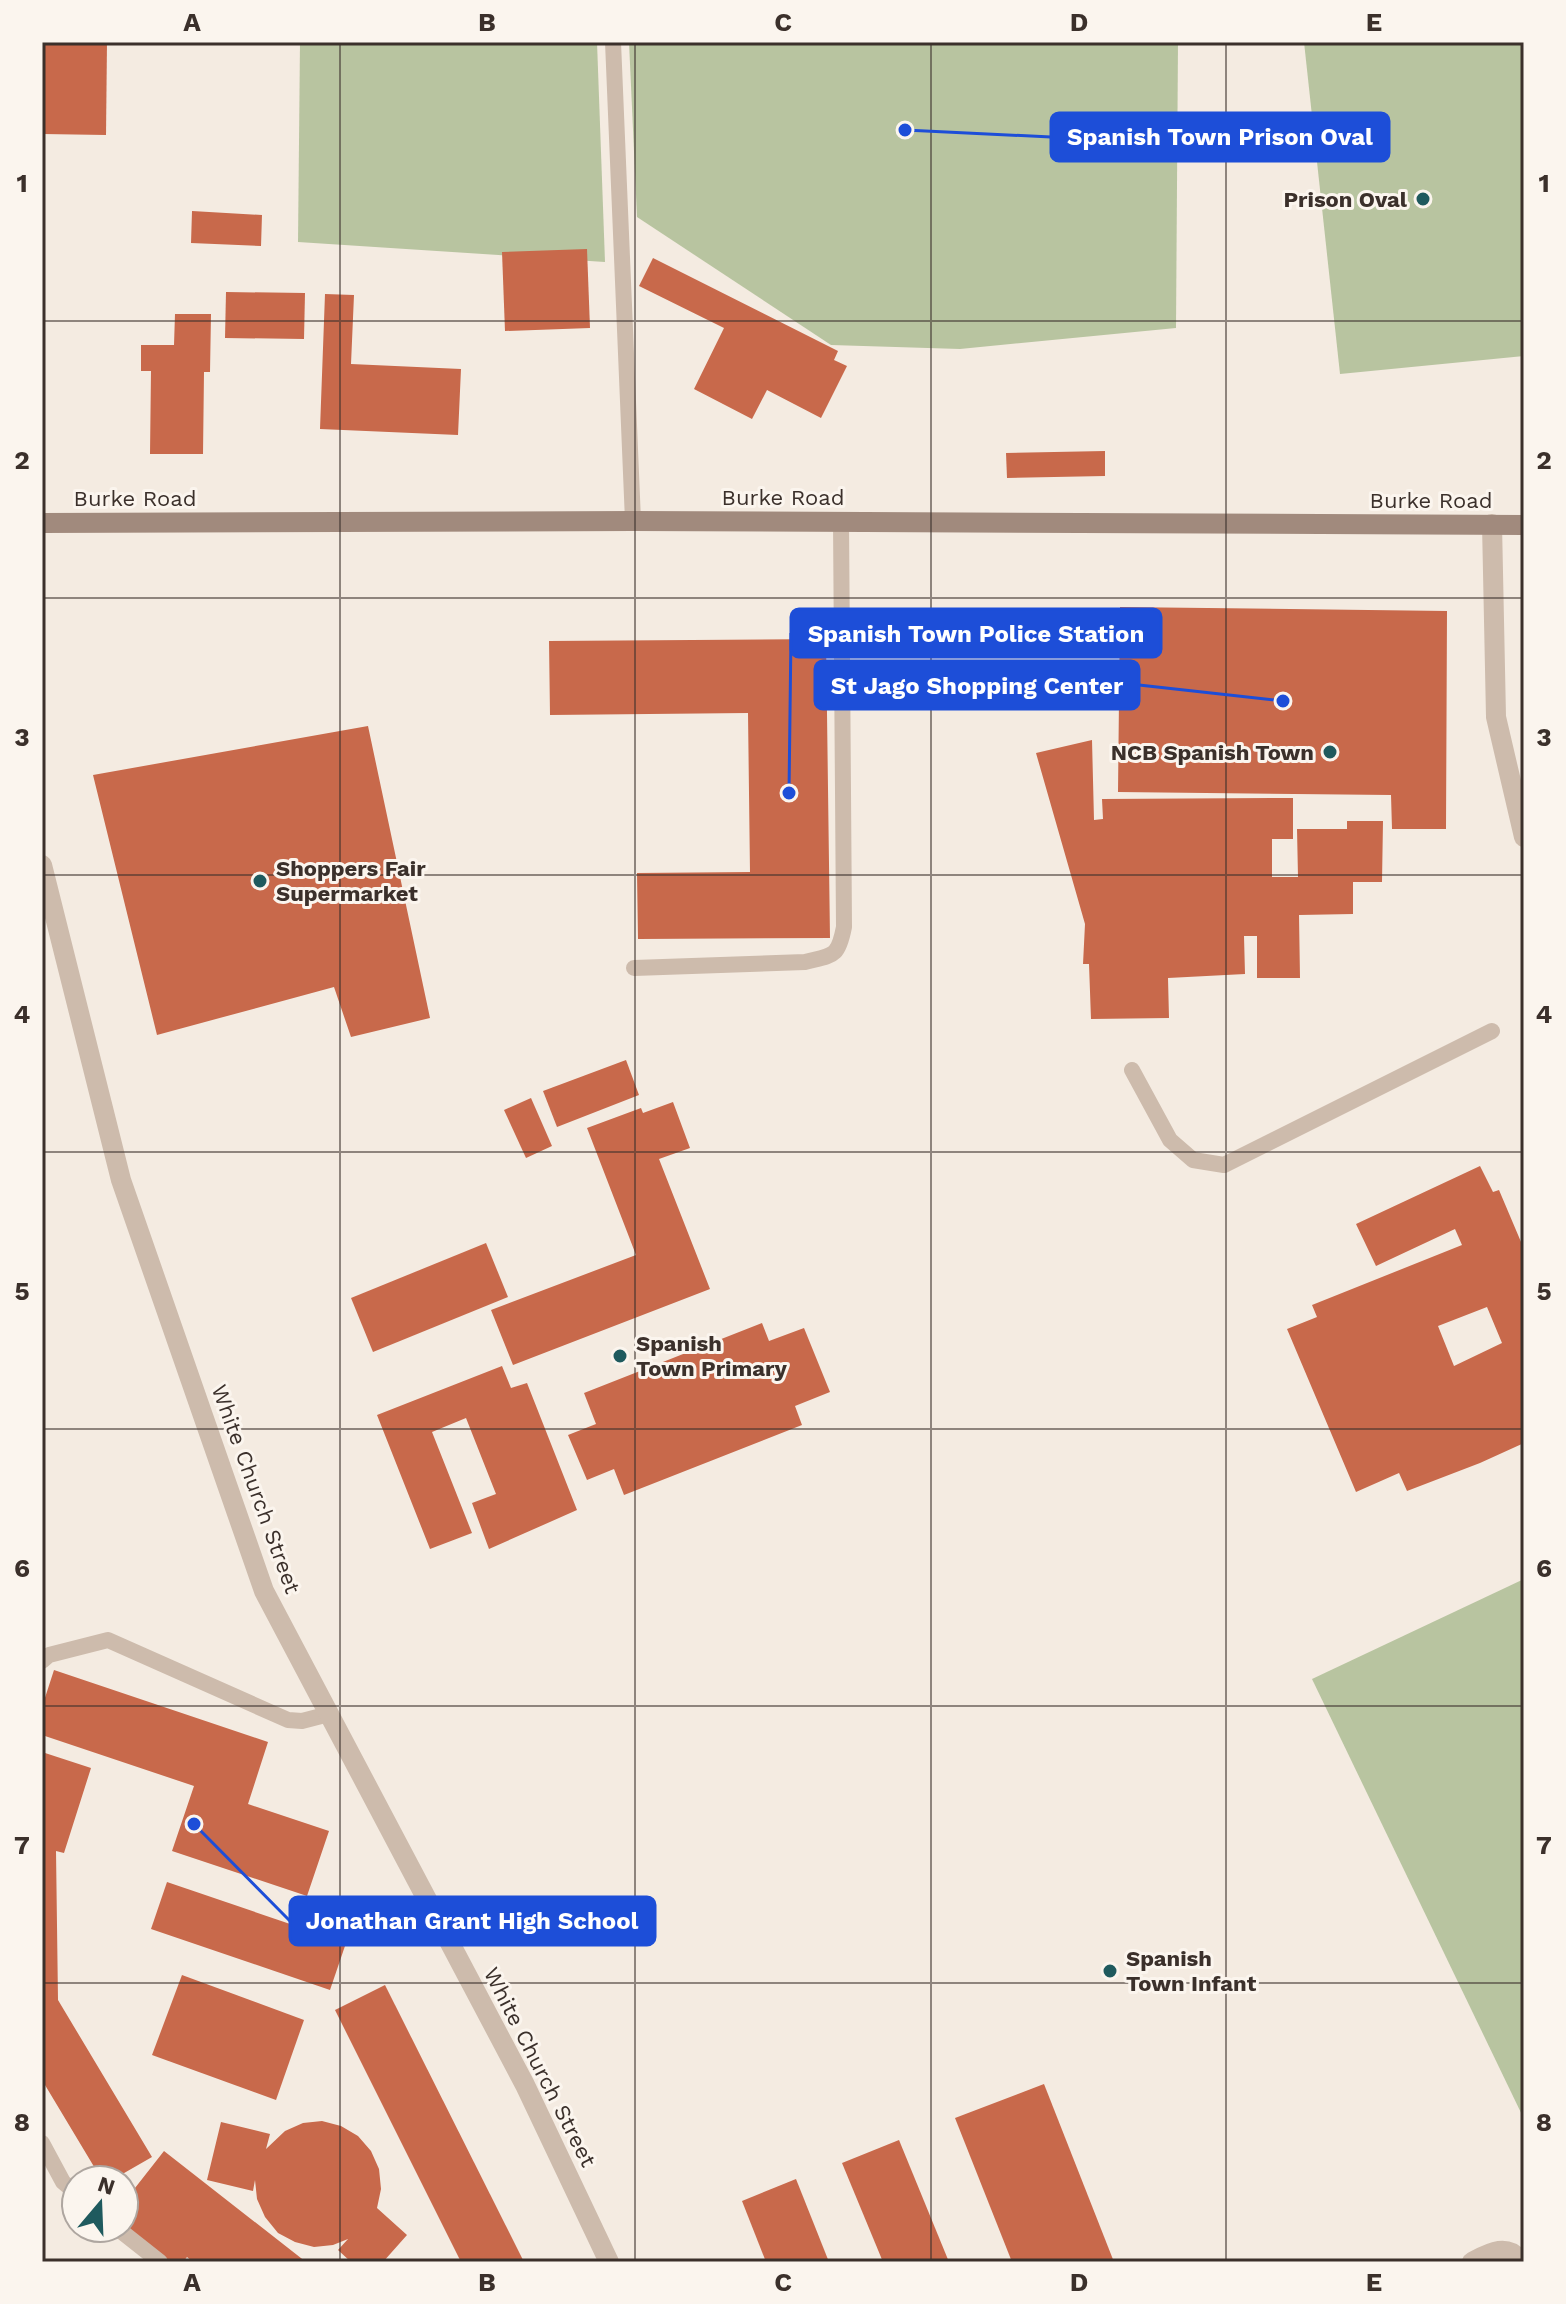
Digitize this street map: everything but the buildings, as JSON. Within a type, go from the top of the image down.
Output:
[{"type":"main road","name":"Burke Road","points":[[42,523],[841,521],[1524,525]]},
{"type":"street","points":[[1492,524],[1496,717],[1524,837]]},
{"type":"street","name":"White Church Street","points":[[42,865],[121,1180],[264,1591],[525,2085],[609,2262]]},
{"type":"street","points":[[1472,2262],[1499,2250],[1509,2251],[1521,2262]]},
{"type":"lane","points":[[613,42],[633,521]]},
{"type":"lane","points":[[634,968],[805,962],[830,956],[840,947],[844,927],[841,521]]},
{"type":"lane","points":[[1132,1070],[1170,1140],[1193,1160],[1224,1165],[1492,1031]]},
{"type":"lane","points":[[42,1661],[49,1655],[108,1640],[288,1720],[302,1721],[329,1714]]},
{"type":"lane","points":[[42,2143],[60,2176]]},
{"type":"lane","points":[[137,2244],[160,2262]]},
{"type":"green space","points":[[300,42],[597,42],[605,262],[298,242]]},
{"type":"green space","points":[[629,42],[1178,42],[1176,328],[960,349],[831,345],[637,217]]},
{"type":"green space","name":"Prison Oval","points":[[1304,42],[1524,42],[1524,356],[1340,374]]},
{"type":"green space","points":[[1524,1579],[1524,2119],[1312,1679]]},
{"type":"place","name":"Spanish Town Prison Oval","points":[[905,130]]},
{"type":"place","name":"Prison Oval","points":[[1423,199]]},
{"type":"place","name":"St Jago Shopping Center","points":[[1283,701]]},
{"type":"place","name":"NCB Spanish Town","points":[[1330,752]]},
{"type":"place","name":"Spanish Town Police Station","points":[[789,793]]},
{"type":"place","name":"Shoppers Fair Supermarket","points":[[260,881]]},
{"type":"place","name":"Spanish Town Primary","points":[[620,1356]]},
{"type":"place","name":"Jonathan Grant High School","points":[[194,1824]]},
{"type":"place","name":"Spanish Town Infant","points":[[1110,1971]]}]
